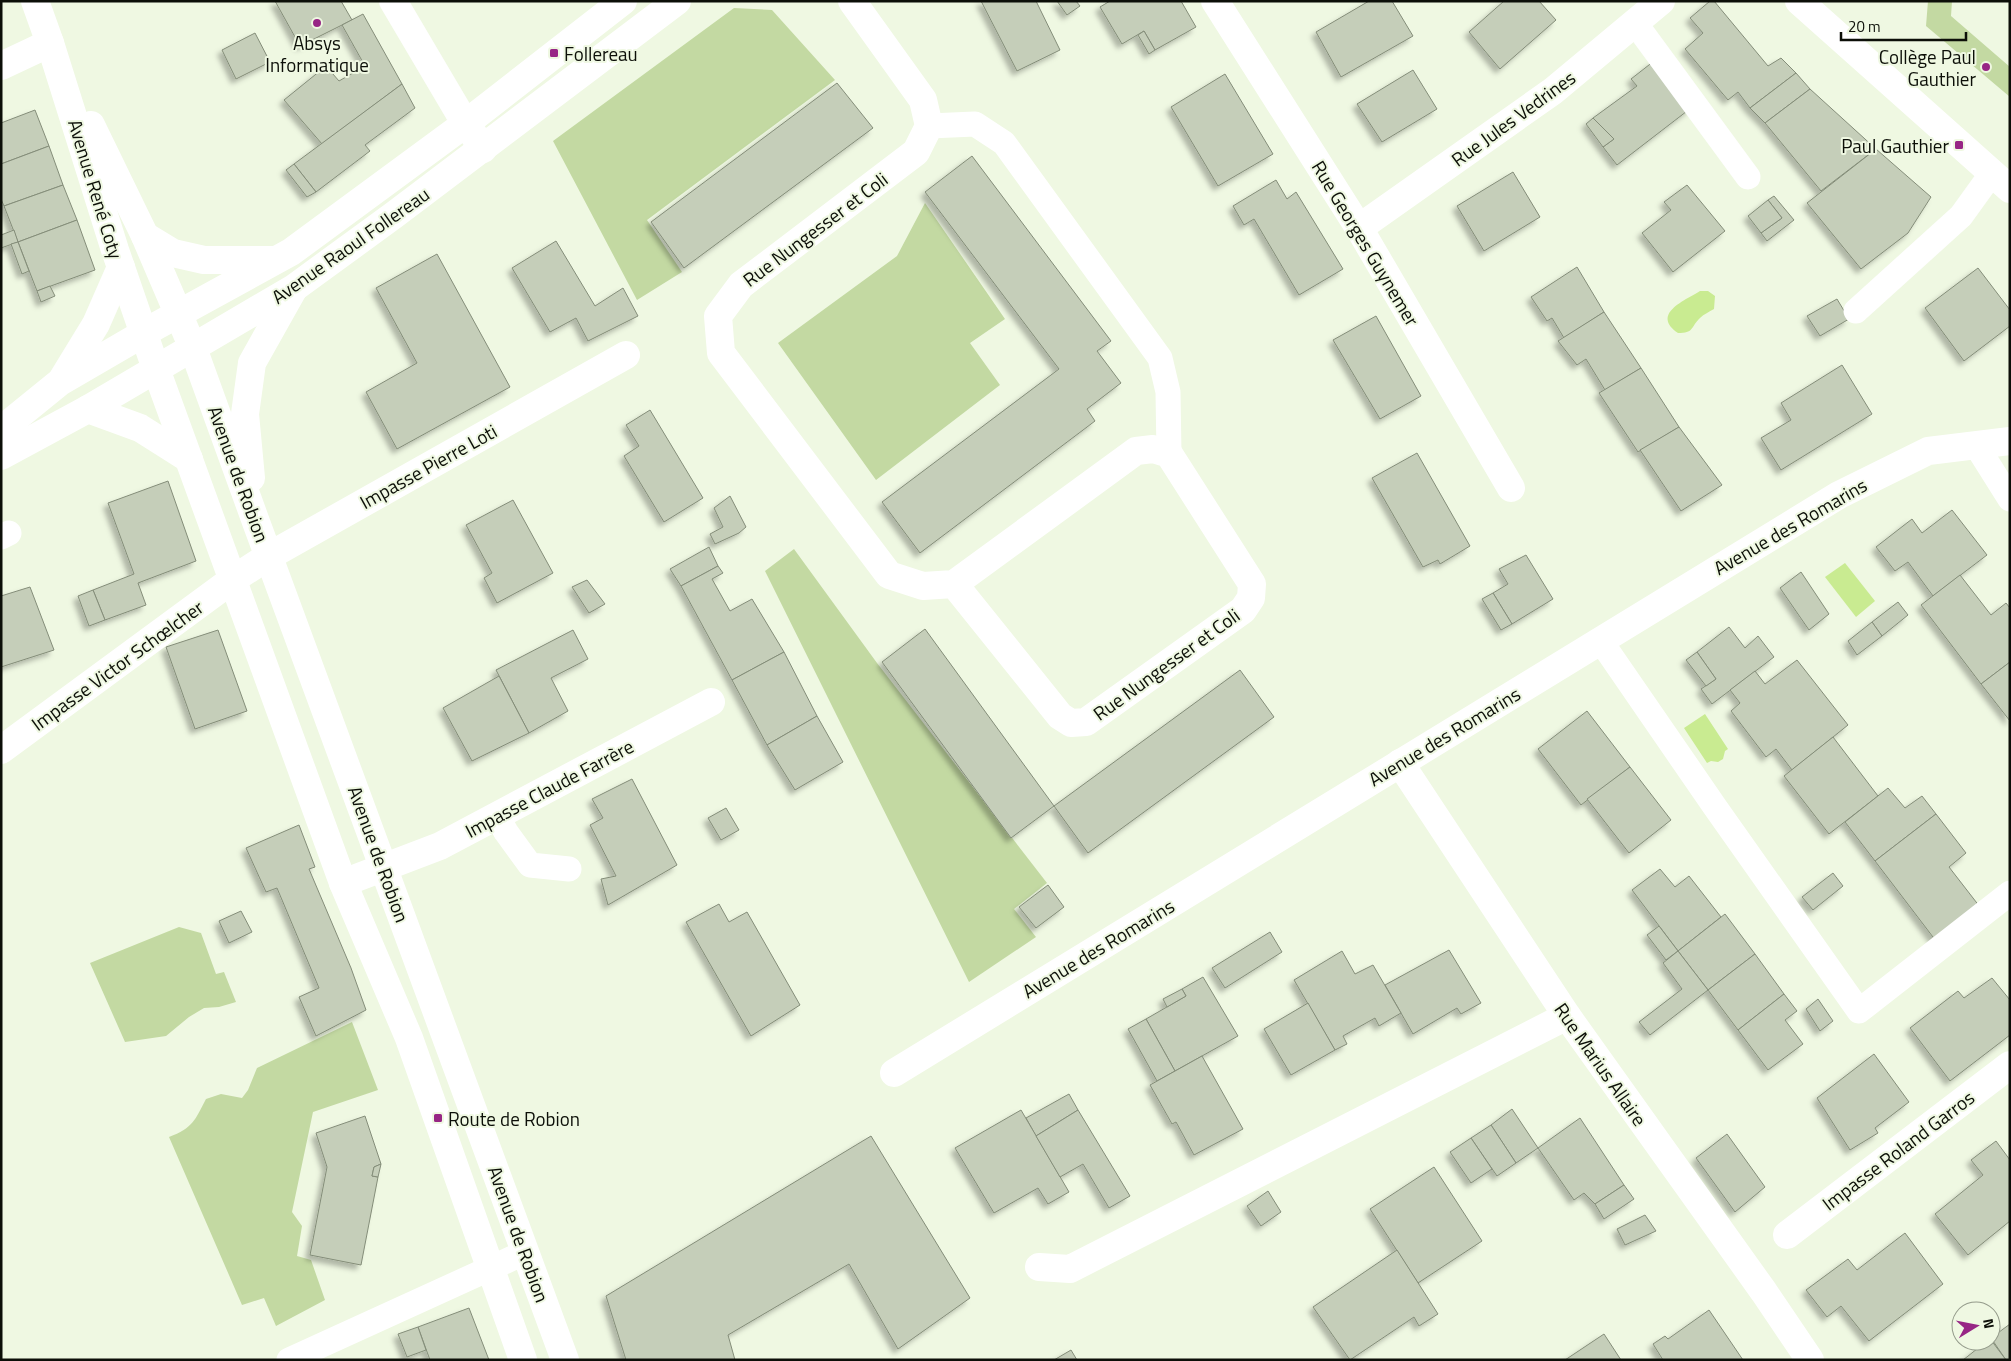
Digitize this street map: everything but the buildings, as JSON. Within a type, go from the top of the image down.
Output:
[{"type":"street","name":"Avenue René Coty","points":[[35,1],[156,369]]},
{"type":"street","points":[[394,1],[482,149]]},
{"type":"street","name":"Avenue Raoul Follereau","points":[[1,430],[60,382],[144,333],[278,260],[466,124],[623,1]]},
{"type":"street","name":"Avenue Raoul Follereau","points":[[1,456],[88,409],[294,288],[482,149],[677,1]]},
{"type":"street","points":[[852,1],[923,100],[928,126]]},
{"type":"street","name":"Rue Georges Guynemer","points":[[1215,1],[1359,228],[1511,488]]},
{"type":"street","name":"Rue Jules Vedrines","points":[[1359,228],[1553,91],[1661,1]]},
{"type":"street","points":[[1799,1],[2001,181]]},
{"type":"street","name":"Avenue René Coty","points":[[50,43],[145,236],[193,348]]},
{"type":"street","points":[[1,66],[50,43]]},
{"type":"street","name":"Rue Nungesser et Coli","points":[[928,126],[916,152],[741,284],[718,316],[721,353],[889,576],[923,586],[954,584],[1060,716],[1071,723],[1086,722],[1243,610],[1251,598],[1252,584],[1169,454]]},
{"type":"street","points":[[145,236],[173,253],[204,260],[278,260]]},
{"type":"street","points":[[60,382],[96,324],[121,267]]},
{"type":"street","points":[[256,522],[244,414],[252,363],[294,288]]},
{"type":"street","name":"Avenue de Robion","points":[[193,348],[565,1360]]},
{"type":"street","name":"Impasse Pierre Loti","points":[[232,580],[270,556],[626,355]]},
{"type":"street","name":"Avenue de Robion","points":[[156,369],[343,883],[409,1038],[523,1360]]},
{"type":"street","points":[[88,409],[140,428],[189,459]]},
{"type":"street","name":"Avenue des Romarins","points":[[894,1072],[1839,494],[1928,451],[2010,441]]},
{"type":"street","points":[[954,584],[1136,451],[1153,448],[1169,454]]},
{"type":"street","name":"Impasse Victor Schœlcher","points":[[1,750],[232,580]]},
{"type":"street","name":"Impasse Claude Farrère","points":[[343,883],[384,869],[440,846],[711,702]]},
{"type":"street","name":"Rue Marius Allaire","points":[[1400,763],[1566,1016],[1764,1292],[1810,1360]]},
{"type":"street","points":[[1039,1267],[1070,1270],[1566,1016]]},
{"type":"street","name":"Impasse Roland Garros","points":[[1787,1235],[2010,1065]]},
{"type":"lane","points":[[1636,23],[1748,177]]},
{"type":"lane","points":[[928,126],[975,124],[1004,143],[1160,358],[1168,392],[1169,454]]},
{"type":"lane","points":[[1856,311],[2001,181]]},
{"type":"lane","points":[[1976,446],[2010,498]]},
{"type":"lane","points":[[1600,640],[1859,1011],[2010,893]]},
{"type":"lane","points":[[497,816],[530,865],[569,868]]},
{"type":"lane","points":[[289,1360],[526,1252]]},
{"type":"shaded area","points":[[1928,1],[1952,1],[1951,16],[2010,67],[2010,97],[1926,26]]},
{"type":"shaded area","points":[[734,8],[772,10],[835,80],[647,220],[682,272],[637,300],[553,141]]},
{"type":"shaded area","points":[[925,203],[1005,319],[970,343],[1000,385],[876,480],[778,343],[897,256]]},
{"type":"shaded area","points":[[1700,291],[1708,291],[1715,296],[1714,309],[1702,317],[1689,331],[1678,333],[1668,320],[1669,314],[1679,304]]},
{"type":"shaded area","points":[[794,549],[877,663],[1047,883],[1014,909],[1036,937],[969,982],[765,571]]},
{"type":"shaded area","points":[[1845,563],[1875,601],[1856,617],[1825,577]]},
{"type":"shaded area","points":[[1705,714],[1728,749],[1725,751],[1723,759],[1718,762],[1711,761],[1707,763],[1684,728]]},
{"type":"shaded area","points":[[179,927],[201,933],[216,974],[224,972],[236,1002],[219,1007],[204,1008],[189,1017],[166,1036],[125,1042],[90,963]]},
{"type":"shaded area","points":[[352,1022],[378,1090],[313,1112],[292,1212],[302,1226],[297,1256],[311,1260],[325,1300],[276,1326],[264,1298],[242,1305],[169,1137],[188,1127],[199,1113],[206,1099],[221,1094],[242,1098],[248,1090],[257,1068]]},
{"type":"place","name":"Absys Informatique","points":[[317,23]]},
{"type":"place","name":"Follereau","points":[[554,53]]},
{"type":"place","name":"Collège Paul Gauthier","points":[[1986,67]]},
{"type":"place","name":"Paul Gauthier","points":[[1959,145]]},
{"type":"place","name":"Route de Robion","points":[[438,1118]]}]
